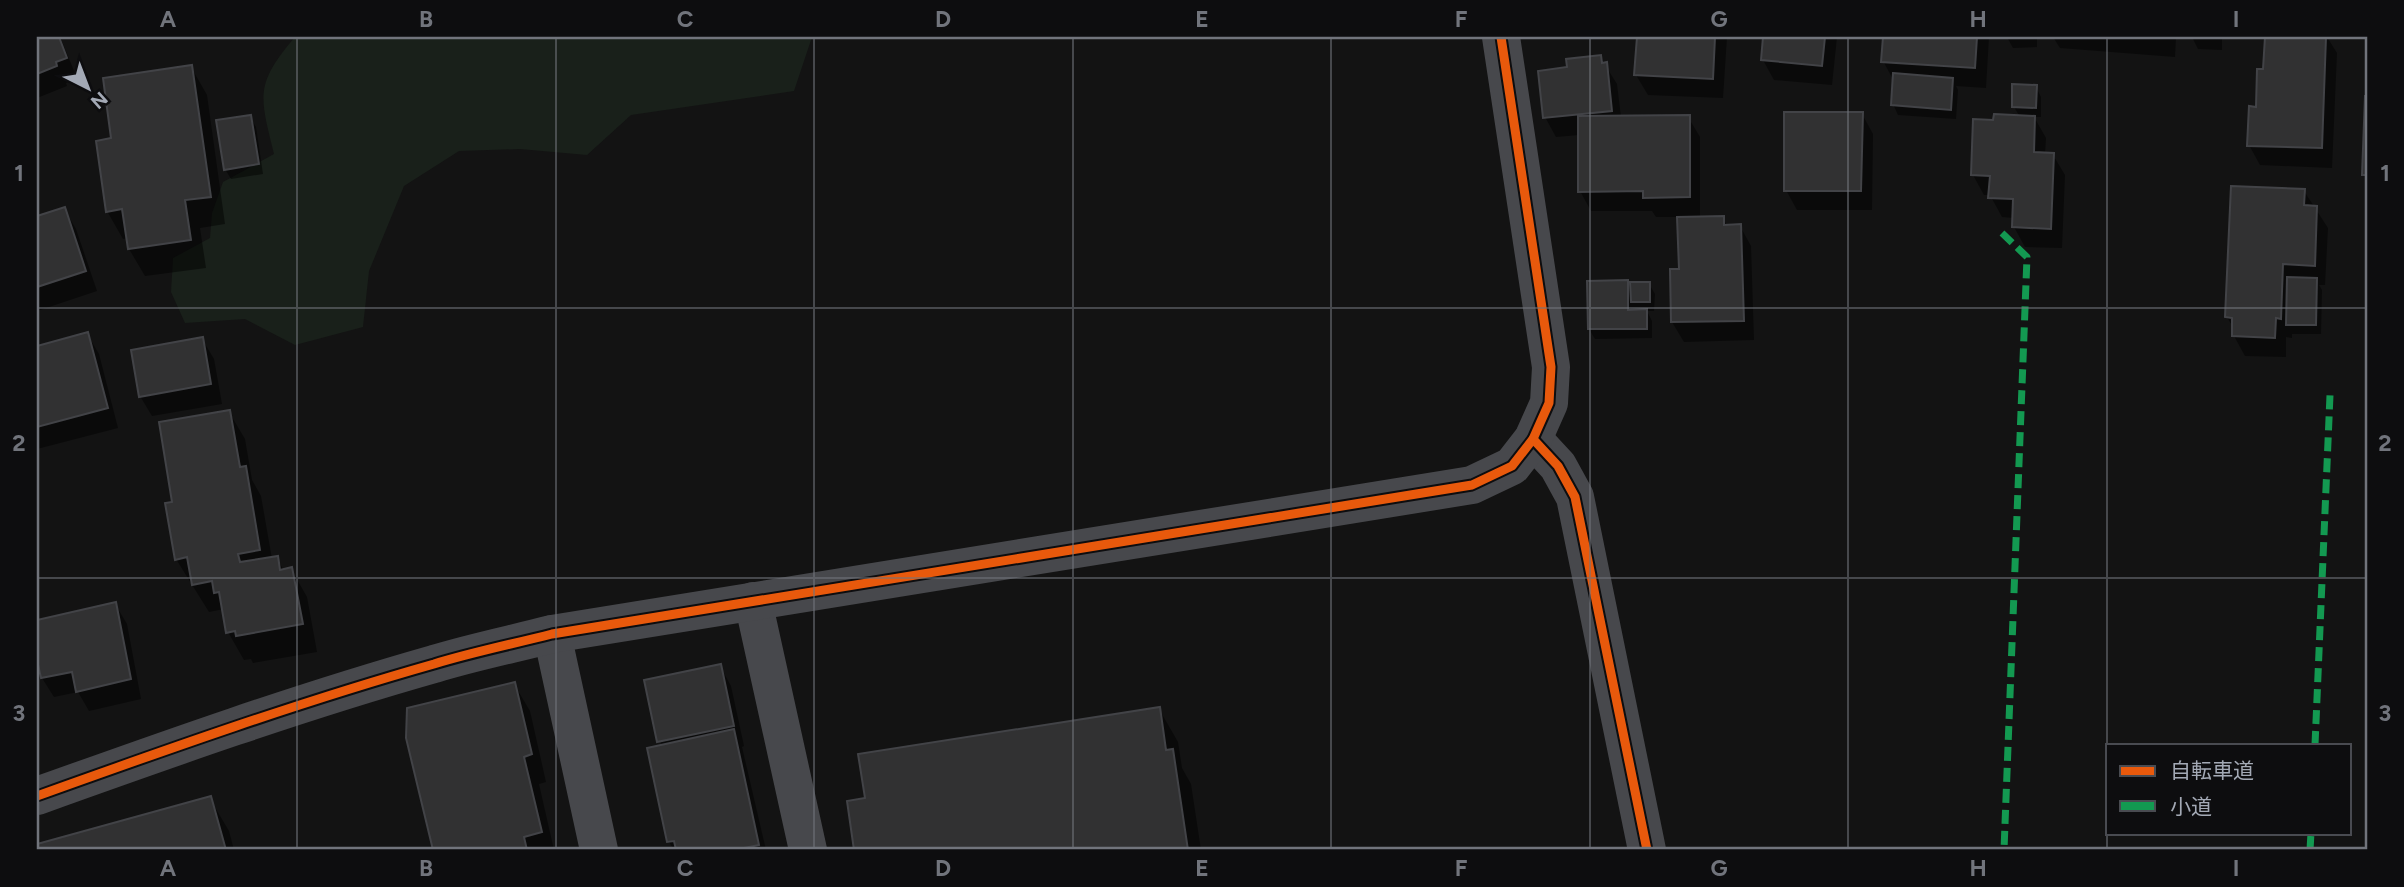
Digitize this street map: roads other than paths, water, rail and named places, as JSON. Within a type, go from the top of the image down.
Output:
[{"type":"street","points":[[37,796],[200,738],[373,682],[552,634],[1472,485],[1512,466],[1533,439],[1549,403],[1551,367],[1501,37]]},
{"type":"street","points":[[1533,439],[1559,466],[1575,497],[1647,850]]},
{"type":"street","points":[[754,601],[808,850]]},
{"type":"street","points":[[552,634],[599,850]]}]
